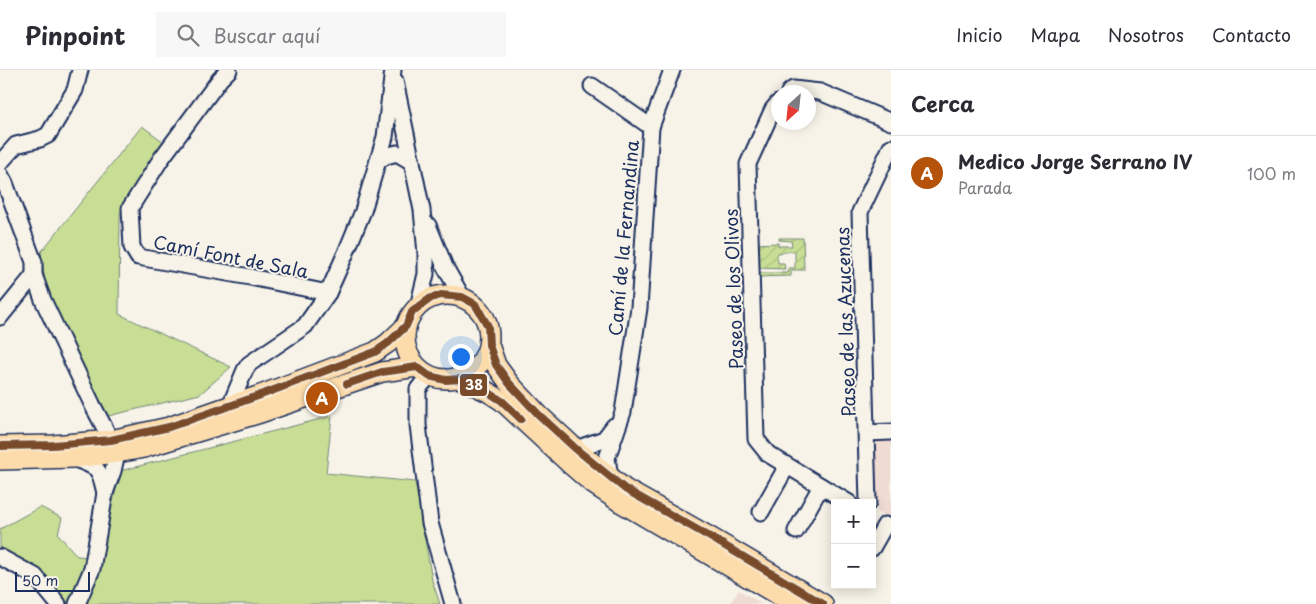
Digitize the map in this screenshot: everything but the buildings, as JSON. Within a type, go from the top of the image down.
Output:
[{"type":"main road","points":[[423,372],[406,348],[406,326],[412,312],[431,298],[441,295],[462,297],[475,304],[488,326],[489,345],[496,365],[538,415],[576,449],[625,489],[823,604]]},
{"type":"main road","points":[[0,460],[74,458],[114,446],[258,396],[375,352],[406,326]]},
{"type":"main road","points":[[461,379],[478,365],[489,345]]},
{"type":"main road","points":[[0,446],[53,445],[144,448],[257,414],[382,372],[423,372],[446,380],[461,379],[502,401],[593,484],[620,502],[793,604]]},
{"type":"street","points":[[0,162],[16,145],[48,135],[75,90],[80,70]]},
{"type":"street","name":"Camí Font de Sala","points":[[229,70],[220,79],[161,159],[130,208],[132,247],[138,257],[328,293]]},
{"type":"street","points":[[230,406],[249,364],[305,326],[328,293],[363,211],[378,162],[385,136],[392,70]]},
{"type":"street","points":[[392,70],[422,210],[426,274],[418,307]]},
{"type":"street","name":"Camí de la Fernandina","points":[[610,477],[607,458],[623,412],[639,308],[651,127],[672,70]]},
{"type":"street","points":[[592,86],[651,127]]},
{"type":"street","points":[[816,92],[891,122]]},
{"type":"street","name":"Paseo de los Olivos","points":[[771,113],[748,164],[756,439],[768,454],[842,499]]},
{"type":"street","name":"Paseo de las Azucenas","points":[[868,499],[860,212],[891,147]]},
{"type":"street","points":[[378,162],[386,156],[397,153],[412,162]]},
{"type":"street","points":[[0,174],[5,183],[44,300],[93,406],[114,446],[113,471],[105,493],[92,569],[77,604]]},
{"type":"street","points":[[422,210],[445,267],[462,297]]},
{"type":"street","points":[[0,317],[34,268]]},
{"type":"street","points":[[245,370],[245,383],[248,390],[258,396]]},
{"type":"street","points":[[423,372],[418,389],[418,425],[430,523],[453,604]]},
{"type":"street","points":[[576,449],[604,439],[623,412]]},
{"type":"street","points":[[867,433],[891,432]]},
{"type":"street","points":[[74,458],[93,465],[99,471],[105,493]]},
{"type":"street","points":[[761,512],[787,466]]},
{"type":"street","points":[[796,531],[821,486]]},
{"type":"street","points":[[874,544],[883,523]]},
{"type":"street","points":[[0,556],[35,576],[58,604]]},
{"type":"shaded area","points":[[891,438],[891,519],[877,512],[875,445],[880,439]]},
{"type":"shaded area","points":[[739,590],[762,604],[730,604]]},
{"type":"green space","points":[[142,126],[168,145],[120,213],[119,314],[231,367],[200,394],[108,416],[47,296],[41,252]]},
{"type":"green space","points":[[779,238],[803,238],[804,270],[791,270],[791,276],[756,277],[756,273],[788,273],[789,268],[795,268],[795,251],[777,253],[778,263],[784,263],[785,269],[756,268],[755,244],[778,243],[778,246],[792,246],[791,241],[779,240]]},
{"type":"green space","points":[[332,416],[326,473],[415,482],[432,580],[440,604],[58,604],[35,576],[0,549],[0,529],[40,507],[62,518],[58,534],[77,556],[100,558],[120,471]]},
{"type":"transit line","name":"38","points":[[0,446],[53,445],[111,440],[169,427],[375,352],[406,326],[412,312],[431,298],[441,295],[462,297],[475,304],[488,326],[489,345],[496,365],[509,383],[539,415],[576,449],[625,489],[823,604]]},
{"type":"transit line","name":"38","points":[[347,384],[382,372],[417,367],[429,376],[446,380],[461,379],[488,392],[502,401],[521,419]]},
{"type":"place","name":"Medico Jorge Serrano IV","points":[[322,398]]}]
